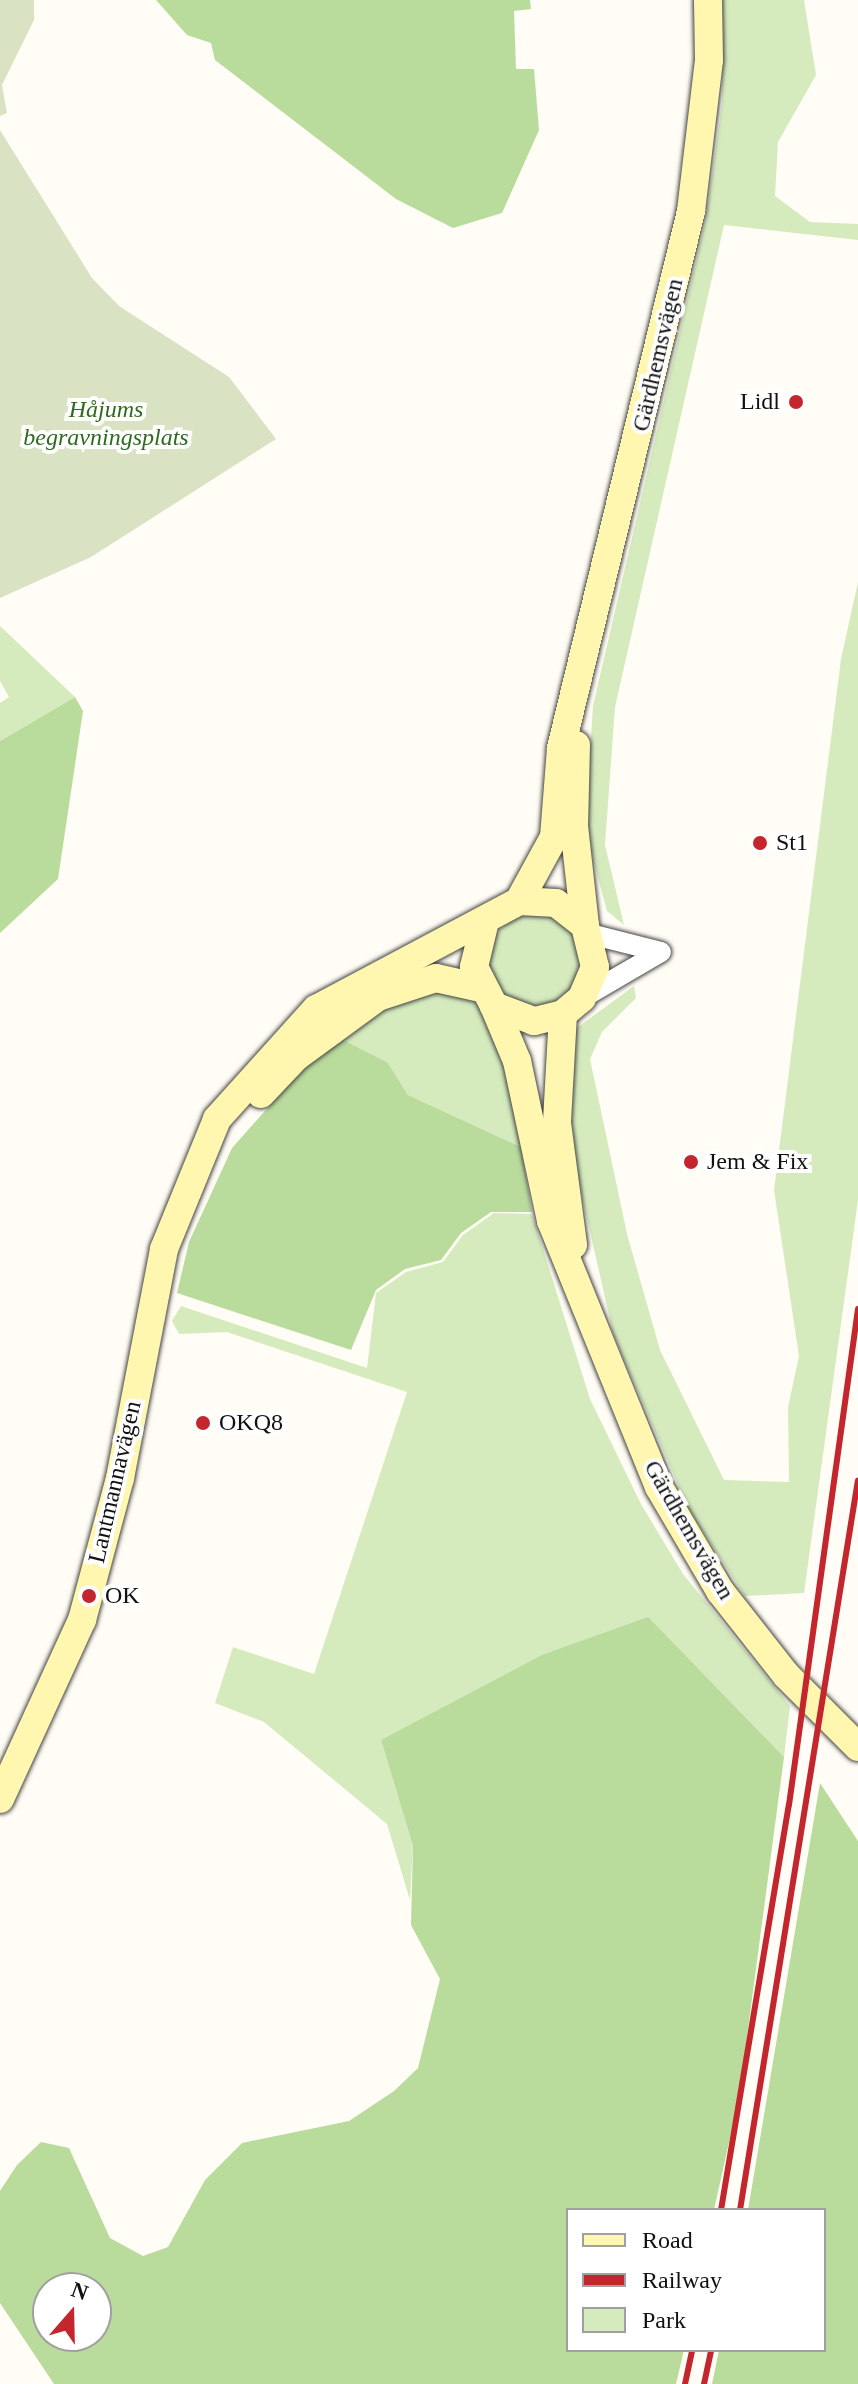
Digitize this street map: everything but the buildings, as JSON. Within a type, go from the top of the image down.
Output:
[{"type":"main road","name":"Gärdhemsvägen","points":[[519,901],[550,855],[557,771],[691,211],[709,60],[708,0]]},
{"type":"main road","name":"Gärdhemsvägen","points":[[574,704],[574,826],[587,930]]},
{"type":"main road","points":[[519,901],[556,903],[587,930],[595,967],[572,1006],[520,1019],[487,997],[473,956],[484,925],[519,901]]},
{"type":"main road","name":"Lantmannavägen","points":[[0,1799],[82,1620],[120,1478],[164,1249],[217,1119],[316,1009],[484,925]]},
{"type":"main road","name":"Lantmannavägen","points":[[203,1156],[296,1057],[350,1013],[436,978],[487,997]]},
{"type":"main road","name":"Gärdhemsvägen","points":[[487,997],[517,1061],[551,1221],[659,1487],[720,1591],[786,1675],[858,1747]]},
{"type":"main road","name":"Gärdhemsvägen","points":[[572,1006],[557,1123],[576,1277]]},
{"type":"street","points":[[572,1006],[661,952],[587,930]]},
{"type":"green space","points":[[0,0],[34,0],[34,20],[2,85],[7,113],[0,116]]},
{"type":"green space","points":[[156,0],[530,0],[531,9],[514,11],[516,69],[534,69],[539,130],[502,213],[453,228],[396,199],[215,60],[211,43],[187,35]]},
{"type":"green space","points":[[723,0],[804,0],[816,75],[778,142],[775,196],[810,222],[858,224],[858,240],[724,225],[615,707],[605,845],[624,925],[607,911],[591,852],[586,812],[593,706],[706,219],[722,104]]},
{"type":"green space","name":"Håjums begravningsplats","points":[[0,130],[92,278],[119,306],[229,377],[276,439],[91,557],[0,598]]},
{"type":"green space","points":[[858,582],[858,1200],[804,1593],[745,1596],[688,1508],[613,1333],[576,1170],[566,1066],[574,1030],[634,986],[636,998],[602,1032],[590,1059],[627,1234],[660,1350],[724,1480],[789,1482],[788,1407],[799,1356],[774,1190],[841,659]]},
{"type":"green space","points":[[0,626],[75,697],[0,741],[0,703],[9,697],[0,681]]},
{"type":"green space","points":[[75,697],[83,711],[58,879],[0,933],[0,741]]},
{"type":"green space","points":[[536,913],[554,916],[569,927],[580,942],[583,960],[580,978],[569,993],[554,1004],[536,1007],[518,1004],[503,993],[492,978],[489,960],[492,942],[503,927],[518,916]]},
{"type":"green space","points":[[418,989],[468,997],[480,1007],[502,1053],[521,1147],[408,1095],[388,1063],[320,1049],[357,1015]]},
{"type":"green space","points":[[343,1040],[388,1063],[408,1095],[521,1147],[532,1212],[491,1212],[461,1233],[441,1260],[405,1269],[376,1290],[351,1350],[177,1293],[189,1242],[232,1148],[320,1049]]},
{"type":"green space","points":[[494,1213],[532,1214],[590,1399],[641,1504],[683,1574],[790,1706],[784,1757],[648,1618],[381,1740],[413,1846],[410,1900],[387,1824],[264,1722],[215,1703],[233,1647],[314,1674],[407,1392],[227,1332],[179,1334],[172,1321],[181,1306],[367,1368],[376,1293],[406,1272],[443,1262],[463,1235]]},
{"type":"green space","points":[[648,1617],[784,1757],[739,2097],[714,2208],[566,2208],[566,2352],[684,2352],[676,2384],[54,2384],[33,2352],[112,2352],[112,2272],[32,2272],[32,2351],[0,2303],[0,2191],[17,2165],[41,2142],[69,2148],[110,2238],[143,2256],[168,2247],[205,2180],[242,2143],[349,2121],[394,2091],[418,2068],[440,1979],[411,1925],[413,1846],[381,1740],[542,1655]]},
{"type":"green space","points":[[820,1783],[858,1841],[858,2384],[712,2384],[719,2352],[826,2352],[826,2208],[748,2208]]},
{"type":"railway","points":[[721,2208],[789,1805],[858,1309]]},
{"type":"railway","points":[[740,2208],[858,1480]]},
{"type":"railway","points":[[685,2384],[692,2352]]},
{"type":"railway","points":[[704,2384],[711,2352]]},
{"type":"place","name":"Lidl","points":[[796,402]]},
{"type":"place","name":"St1","points":[[760,843]]},
{"type":"place","name":"Jem & Fix","points":[[691,1162]]},
{"type":"place","name":"OKQ8","points":[[203,1423]]},
{"type":"place","name":"OK","points":[[89,1596]]}]
